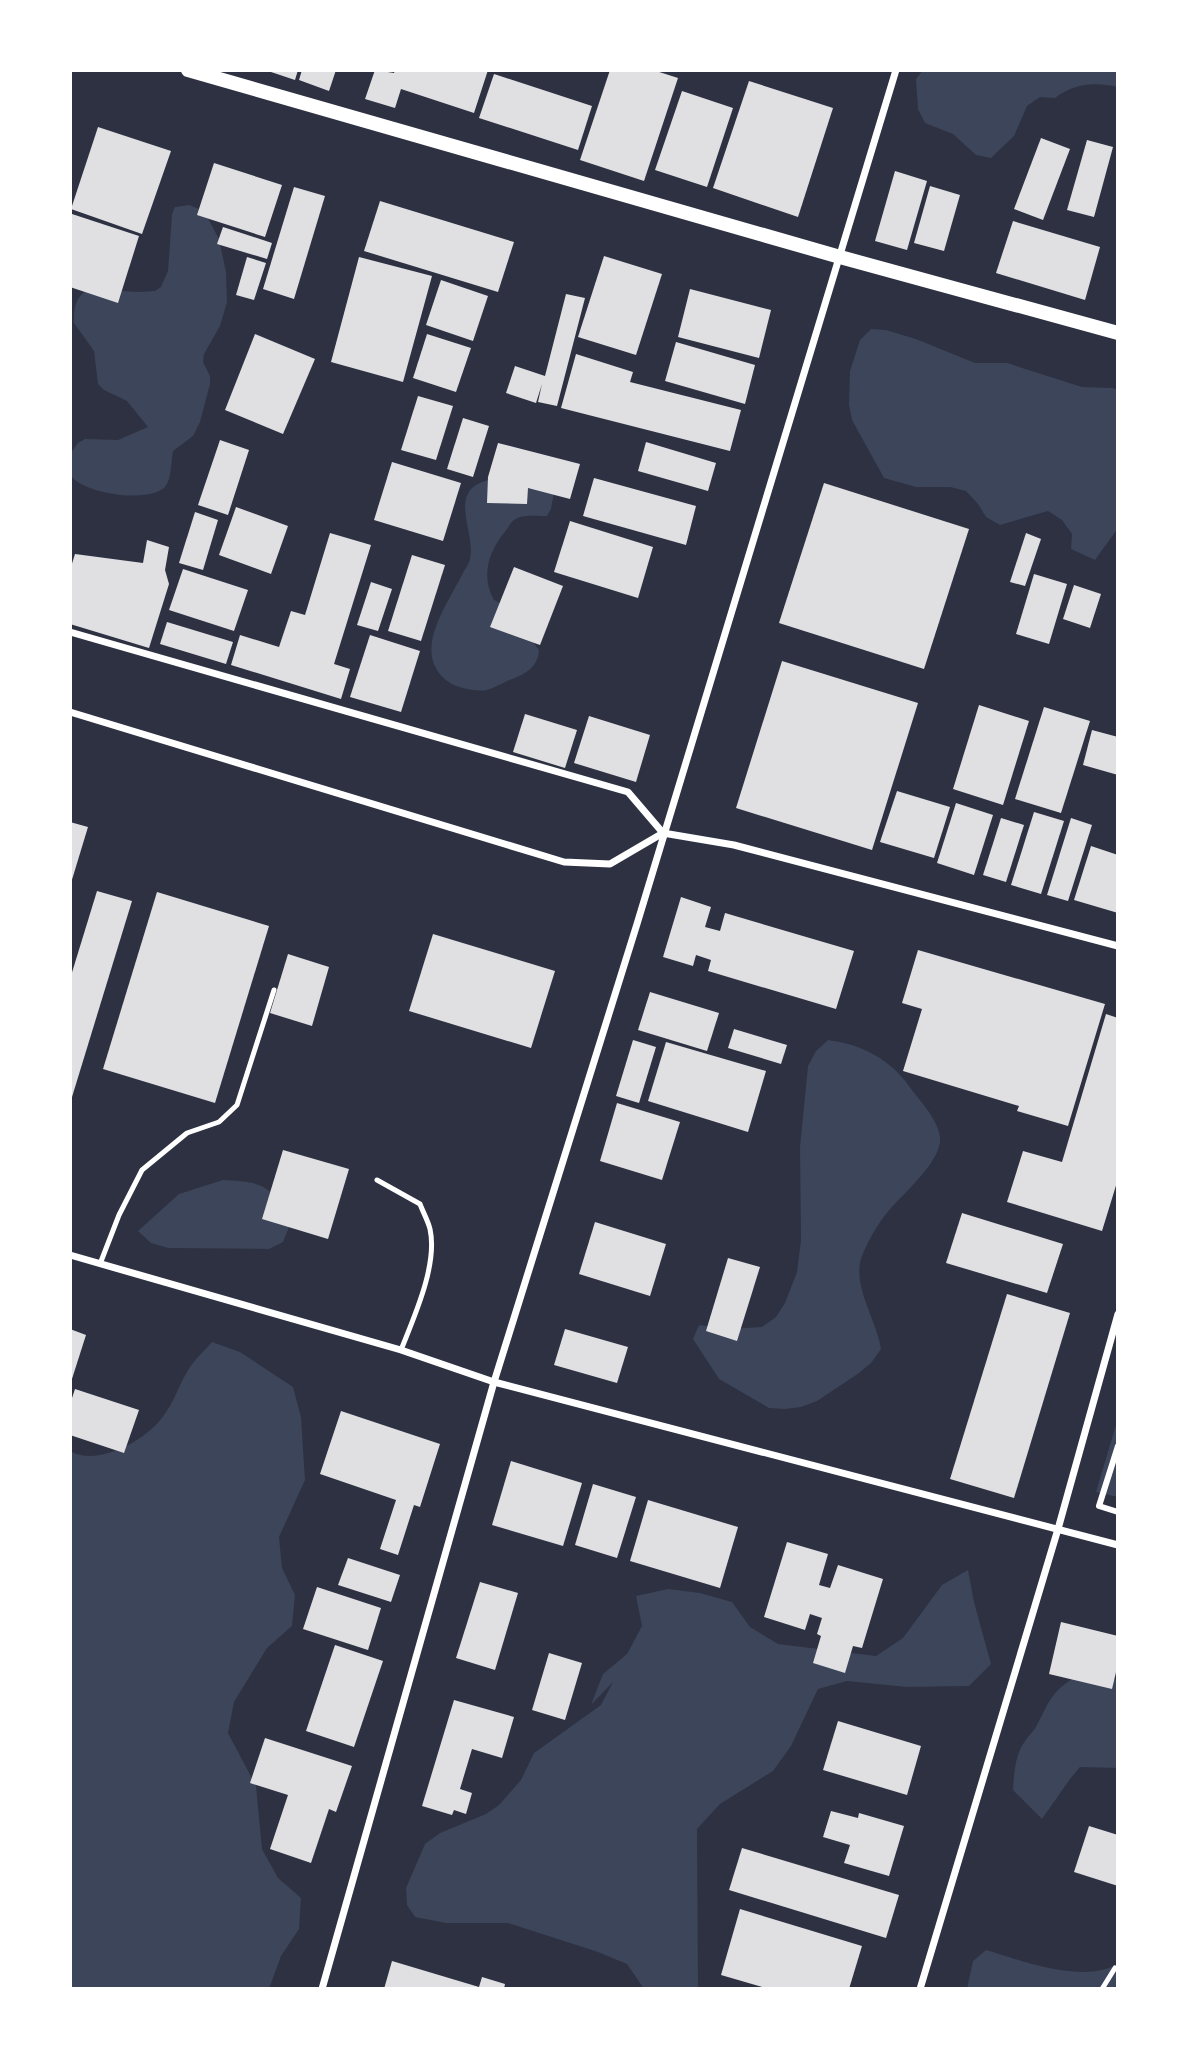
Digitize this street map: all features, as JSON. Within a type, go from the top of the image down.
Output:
[{"type":"main road","points":[[187,70],[840,257],[1118,332]]},
{"type":"street","points":[[322,1989],[494,1382],[896,70]]},
{"type":"street","points":[[70,632],[628,792],[663,833]]},
{"type":"street","points":[[70,712],[564,862],[610,864],[663,833],[734,845],[1118,946]]},
{"type":"street","points":[[70,1255],[401,1350],[494,1382],[1118,1545]]},
{"type":"street","points":[[920,1989],[1058,1529],[1118,1314]]},
{"type":"street","points":[[1118,1446],[1100,1506],[1118,1512]]},
{"type":"lane","points":[[100,1264],[119,1215],[142,1170],[187,1133],[219,1122],[237,1105],[274,990]]},
{"type":"lane","points":[[377,1180],[420,1203],[430,1231],[431,1253],[421,1298],[401,1350]]},
{"type":"lane","points":[[1102,1989],[1115,1968]]},
{"type":"shaded area","points":[[923,70],[1118,70],[1118,87],[1085,85],[1070,89],[1055,98],[1040,97],[1027,106],[1014,136],[991,158],[976,155],[953,134],[925,123],[918,109],[916,79]]},
{"type":"shaded area","points":[[189,205],[204,211],[219,239],[226,272],[227,302],[220,326],[204,354],[203,362],[210,376],[210,384],[200,422],[193,436],[173,451],[170,476],[164,488],[155,493],[130,495],[88,487],[70,475],[70,454],[78,443],[85,439],[118,440],[148,427],[127,401],[104,390],[98,384],[94,351],[74,323],[76,303],[81,294],[90,289],[139,292],[155,291],[161,287],[168,271],[172,214],[175,207]]},
{"type":"shaded area","points":[[871,329],[886,330],[916,339],[975,363],[1007,363],[1082,387],[1118,390],[1118,528],[1095,560],[1071,549],[1072,534],[1062,520],[1048,511],[1000,525],[986,517],[966,491],[950,487],[916,487],[884,478],[852,420],[849,405],[850,371],[860,340]]},
{"type":"shaded area","points":[[488,480],[554,493],[547,516],[521,517],[511,523],[490,557],[487,574],[494,600],[508,607],[539,650],[538,657],[533,667],[524,674],[489,689],[478,690],[453,685],[438,672],[432,659],[432,645],[441,615],[470,559],[471,548],[465,514],[468,493],[475,485]]},
{"type":"shaded area","points":[[828,1040],[863,1049],[893,1068],[932,1117],[939,1130],[939,1146],[928,1167],[883,1218],[862,1256],[859,1267],[862,1291],[881,1349],[859,1373],[817,1401],[801,1407],[769,1408],[719,1379],[693,1339],[699,1325],[730,1329],[762,1327],[776,1317],[785,1303],[797,1272],[801,1240],[800,1147],[808,1066],[816,1051]]},
{"type":"shaded area","points":[[223,1180],[250,1182],[267,1189],[273,1195],[289,1227],[283,1242],[269,1249],[168,1248],[151,1243],[138,1231],[179,1194]]},
{"type":"shaded area","points":[[212,1342],[240,1352],[293,1387],[301,1417],[305,1480],[279,1537],[282,1568],[295,1595],[292,1626],[267,1648],[234,1702],[228,1733],[256,1786],[262,1849],[278,1878],[301,1898],[299,1929],[281,1956],[269,1989],[70,1989],[70,1451],[93,1456],[106,1454],[143,1436],[166,1413],[190,1367]]},
{"type":"shaded area","points":[[1118,1418],[1118,1497],[1096,1492]]},
{"type":"shaded area","points":[[968,1570],[991,1664],[969,1686],[907,1687],[847,1681],[818,1689],[791,1746],[773,1771],[720,1804],[697,1829],[698,1989],[644,1989],[627,1964],[598,1952],[508,1923],[446,1923],[415,1917],[407,1905],[406,1888],[425,1844],[440,1833],[486,1814],[499,1805],[521,1780],[534,1753],[601,1705],[613,1682],[591,1705],[603,1674],[627,1654],[642,1626],[636,1596],[668,1589],[700,1593],[732,1602],[750,1627],[778,1644],[876,1656],[903,1638],[942,1585]]},
{"type":"shaded area","points":[[1072,1679],[1102,1682],[1118,1679],[1118,1768],[1080,1767],[1042,1819],[1013,1790],[1016,1764],[1022,1746],[1050,1700]]},
{"type":"shaded area","points":[[986,1950],[1034,1965],[1070,1971],[1103,1970],[1118,1964],[1118,1989],[967,1989],[973,1961]]},
{"type":"building","points":[[265,70],[298,70],[295,80]]},
{"type":"building","points":[[302,70],[336,70],[329,91],[299,80]]},
{"type":"building","points":[[375,70],[394,73],[395,70],[488,70],[474,113],[401,89],[395,108],[365,99]]},
{"type":"building","points":[[610,70],[653,70],[678,78],[644,181],[580,160]]},
{"type":"building","points":[[494,74],[592,106],[578,150],[479,118]]},
{"type":"building","points":[[749,81],[833,108],[798,217],[713,188]]},
{"type":"building","points":[[682,91],[733,108],[707,187],[655,170]]},
{"type":"building","points":[[98,127],[171,151],[142,234],[71,209]]},
{"type":"building","points":[[1041,138],[1070,149],[1043,220],[1014,209]]},
{"type":"building","points":[[1087,140],[1113,147],[1094,217],[1067,210]]},
{"type":"building","points":[[214,163],[282,185],[265,237],[197,215]]},
{"type":"building","points":[[895,171],[927,181],[907,250],[875,241]]},
{"type":"building","points":[[930,186],[960,195],[944,251],[914,243]]},
{"type":"building","points":[[294,187],[325,196],[294,299],[263,289]]},
{"type":"building","points":[[380,201],[514,242],[498,292],[364,251]]},
{"type":"building","points":[[72,214],[139,236],[118,303],[70,287]]},
{"type":"building","points":[[1013,221],[1100,247],[1085,300],[996,273]]},
{"type":"building","points":[[223,227],[272,243],[267,259],[217,244]]},
{"type":"building","points":[[604,256],[662,274],[636,355],[578,337]]},
{"type":"building","points":[[247,257],[266,263],[254,300],[236,295]]},
{"type":"building","points":[[359,257],[432,276],[403,382],[331,362]]},
{"type":"building","points":[[441,280],[488,296],[473,341],[426,325]]},
{"type":"building","points":[[690,289],[771,310],[759,358],[678,337]]},
{"type":"building","points":[[566,294],[585,298],[557,406],[538,402],[542,384],[536,403],[506,393],[515,366],[545,376]]},
{"type":"building","points":[[255,334],[315,359],[283,434],[225,410]]},
{"type":"building","points":[[427,334],[471,348],[456,392],[413,378]]},
{"type":"building","points":[[676,342],[755,365],[745,404],[665,381]]},
{"type":"building","points":[[576,354],[633,372],[630,382],[741,410],[730,451],[561,408]]},
{"type":"building","points":[[418,396],[453,406],[436,460],[401,450]]},
{"type":"building","points":[[463,418],[489,426],[473,477],[447,469]]},
{"type":"building","points":[[220,440],[249,450],[228,515],[198,505]]},
{"type":"building","points":[[646,442],[716,463],[708,491],[638,471]]},
{"type":"building","points":[[498,443],[580,464],[570,499],[528,488],[527,504],[487,503],[488,477]]},
{"type":"building","points":[[392,462],[461,483],[443,541],[374,520]]},
{"type":"building","points":[[594,478],[696,506],[686,545],[583,516]]},
{"type":"building","points":[[824,483],[969,529],[924,669],[779,623]]},
{"type":"building","points":[[236,507],[288,526],[271,574],[219,555]]},
{"type":"building","points":[[195,512],[218,520],[203,570],[179,563]]},
{"type":"building","points":[[570,521],[653,547],[638,598],[554,572]]},
{"type":"building","points":[[330,533],[371,545],[334,664],[350,669],[341,699],[231,665],[240,635],[279,647],[291,611],[305,615]]},
{"type":"building","points":[[1026,533],[1041,539],[1025,586],[1010,582]]},
{"type":"building","points":[[147,540],[169,547],[165,570],[169,584],[149,648],[70,624],[70,570],[75,554],[143,563]]},
{"type":"building","points":[[412,555],[445,565],[421,641],[388,631]]},
{"type":"building","points":[[514,567],[563,586],[540,645],[490,627]]},
{"type":"building","points":[[183,569],[248,590],[234,631],[169,610]]},
{"type":"building","points":[[1034,574],[1067,584],[1049,644],[1016,634]]},
{"type":"building","points":[[371,582],[392,589],[378,631],[357,625]]},
{"type":"building","points":[[1074,585],[1101,594],[1090,628],[1063,619]]},
{"type":"building","points":[[167,622],[233,642],[226,664],[160,644]]},
{"type":"building","points":[[370,635],[420,651],[401,712],[350,697]]},
{"type":"building","points":[[782,661],[918,703],[872,850],[736,808]]},
{"type":"building","points":[[979,705],[1029,721],[1003,805],[953,789]]},
{"type":"building","points":[[1044,707],[1090,721],[1061,813],[1015,799]]},
{"type":"building","points":[[525,714],[577,730],[565,768],[513,752]]},
{"type":"building","points":[[589,716],[650,735],[636,782],[574,763]]},
{"type":"building","points":[[1092,730],[1118,737],[1118,775],[1083,765]]},
{"type":"building","points":[[897,791],[950,807],[934,858],[880,842]]},
{"type":"building","points":[[956,803],[993,815],[974,875],[937,863]]},
{"type":"building","points":[[1034,812],[1064,821],[1041,894],[1011,885]]},
{"type":"building","points":[[1001,818],[1024,825],[1006,882],[983,875]]},
{"type":"building","points":[[1071,818],[1092,825],[1068,901],[1047,895]]},
{"type":"building","points":[[70,822],[88,827],[71,883],[70,883]]},
{"type":"building","points":[[1091,846],[1118,855],[1118,913],[1074,900]]},
{"type":"building","points":[[97,891],[132,901],[72,1097],[70,979]]},
{"type":"building","points":[[157,892],[269,926],[215,1103],[103,1069]]},
{"type":"building","points":[[681,897],[711,907],[705,927],[720,931],[725,913],[854,951],[836,1009],[708,971],[711,960],[696,955],[693,966],[663,957]]},
{"type":"building","points":[[433,934],[555,971],[531,1048],[409,1011]]},
{"type":"building","points":[[918,950],[1105,1004],[1068,1126],[1017,1111],[1019,1106],[903,1071],[922,1009],[902,1003]]},
{"type":"building","points":[[288,954],[329,967],[312,1026],[270,1013]]},
{"type":"building","points":[[650,992],[719,1013],[707,1051],[638,1030]]},
{"type":"building","points":[[1106,1014],[1118,1018],[1118,1179],[1102,1231],[1007,1202],[1023,1151],[1062,1162]]},
{"type":"building","points":[[734,1029],[787,1045],[781,1064],[728,1048]]},
{"type":"building","points":[[633,1040],[656,1047],[639,1103],[616,1096]]},
{"type":"building","points":[[666,1042],[766,1071],[748,1132],[648,1101]]},
{"type":"building","points":[[617,1103],[680,1122],[662,1180],[600,1161]]},
{"type":"building","points":[[283,1150],[349,1169],[328,1239],[262,1219]]},
{"type":"building","points":[[962,1213],[1063,1244],[1047,1293],[946,1263]]},
{"type":"building","points":[[595,1222],[666,1244],[650,1296],[579,1274]]},
{"type":"building","points":[[728,1258],[760,1267],[737,1341],[706,1331]]},
{"type":"building","points":[[1007,1294],[1070,1313],[1014,1498],[950,1479]]},
{"type":"building","points":[[70,1329],[86,1335],[71,1382],[70,1382]]},
{"type":"building","points":[[565,1329],[628,1347],[617,1383],[554,1365]]},
{"type":"building","points":[[75,1389],[139,1410],[124,1453],[70,1435],[70,1404]]},
{"type":"building","points":[[341,1411],[440,1444],[420,1507],[414,1505],[398,1555],[380,1549],[396,1500],[320,1474]]},
{"type":"building","points":[[511,1461],[582,1483],[563,1546],[492,1525]]},
{"type":"building","points":[[593,1484],[636,1497],[617,1558],[575,1545]]},
{"type":"building","points":[[648,1500],[738,1527],[720,1588],[630,1561]]},
{"type":"building","points":[[787,1542],[828,1554],[819,1585],[830,1588],[838,1565],[883,1579],[862,1648],[853,1646],[845,1673],[813,1663],[821,1636],[817,1634],[822,1618],[810,1614],[805,1630],[764,1617]]},
{"type":"building","points":[[348,1558],[400,1575],[391,1602],[338,1585]]},
{"type":"building","points":[[480,1582],[518,1593],[495,1670],[456,1658]]},
{"type":"building","points":[[317,1587],[381,1608],[368,1650],[303,1629]]},
{"type":"building","points":[[1061,1622],[1118,1636],[1118,1664],[1112,1689],[1049,1674]]},
{"type":"building","points":[[335,1645],[383,1661],[354,1747],[306,1731]]},
{"type":"building","points":[[549,1653],[582,1663],[565,1720],[532,1710]]},
{"type":"building","points":[[454,1700],[514,1717],[502,1758],[472,1749],[460,1789],[472,1793],[466,1814],[454,1810],[452,1815],[422,1806]]},
{"type":"building","points":[[838,1721],[921,1746],[907,1795],[823,1770]]},
{"type":"building","points":[[265,1738],[352,1766],[336,1812],[329,1809],[311,1863],[270,1849],[288,1795],[250,1783]]},
{"type":"building","points":[[831,1811],[858,1818],[859,1813],[904,1826],[889,1876],[844,1863],[850,1845],[823,1837]]},
{"type":"building","points":[[1089,1826],[1118,1835],[1118,1886],[1074,1872]]},
{"type":"building","points":[[742,1848],[899,1895],[886,1938],[729,1890]]},
{"type":"building","points":[[740,1909],[862,1946],[849,1989],[769,1989],[721,1975]]},
{"type":"building","points":[[392,1961],[479,1987],[482,1977],[505,1984],[504,1989],[384,1989]]}]
